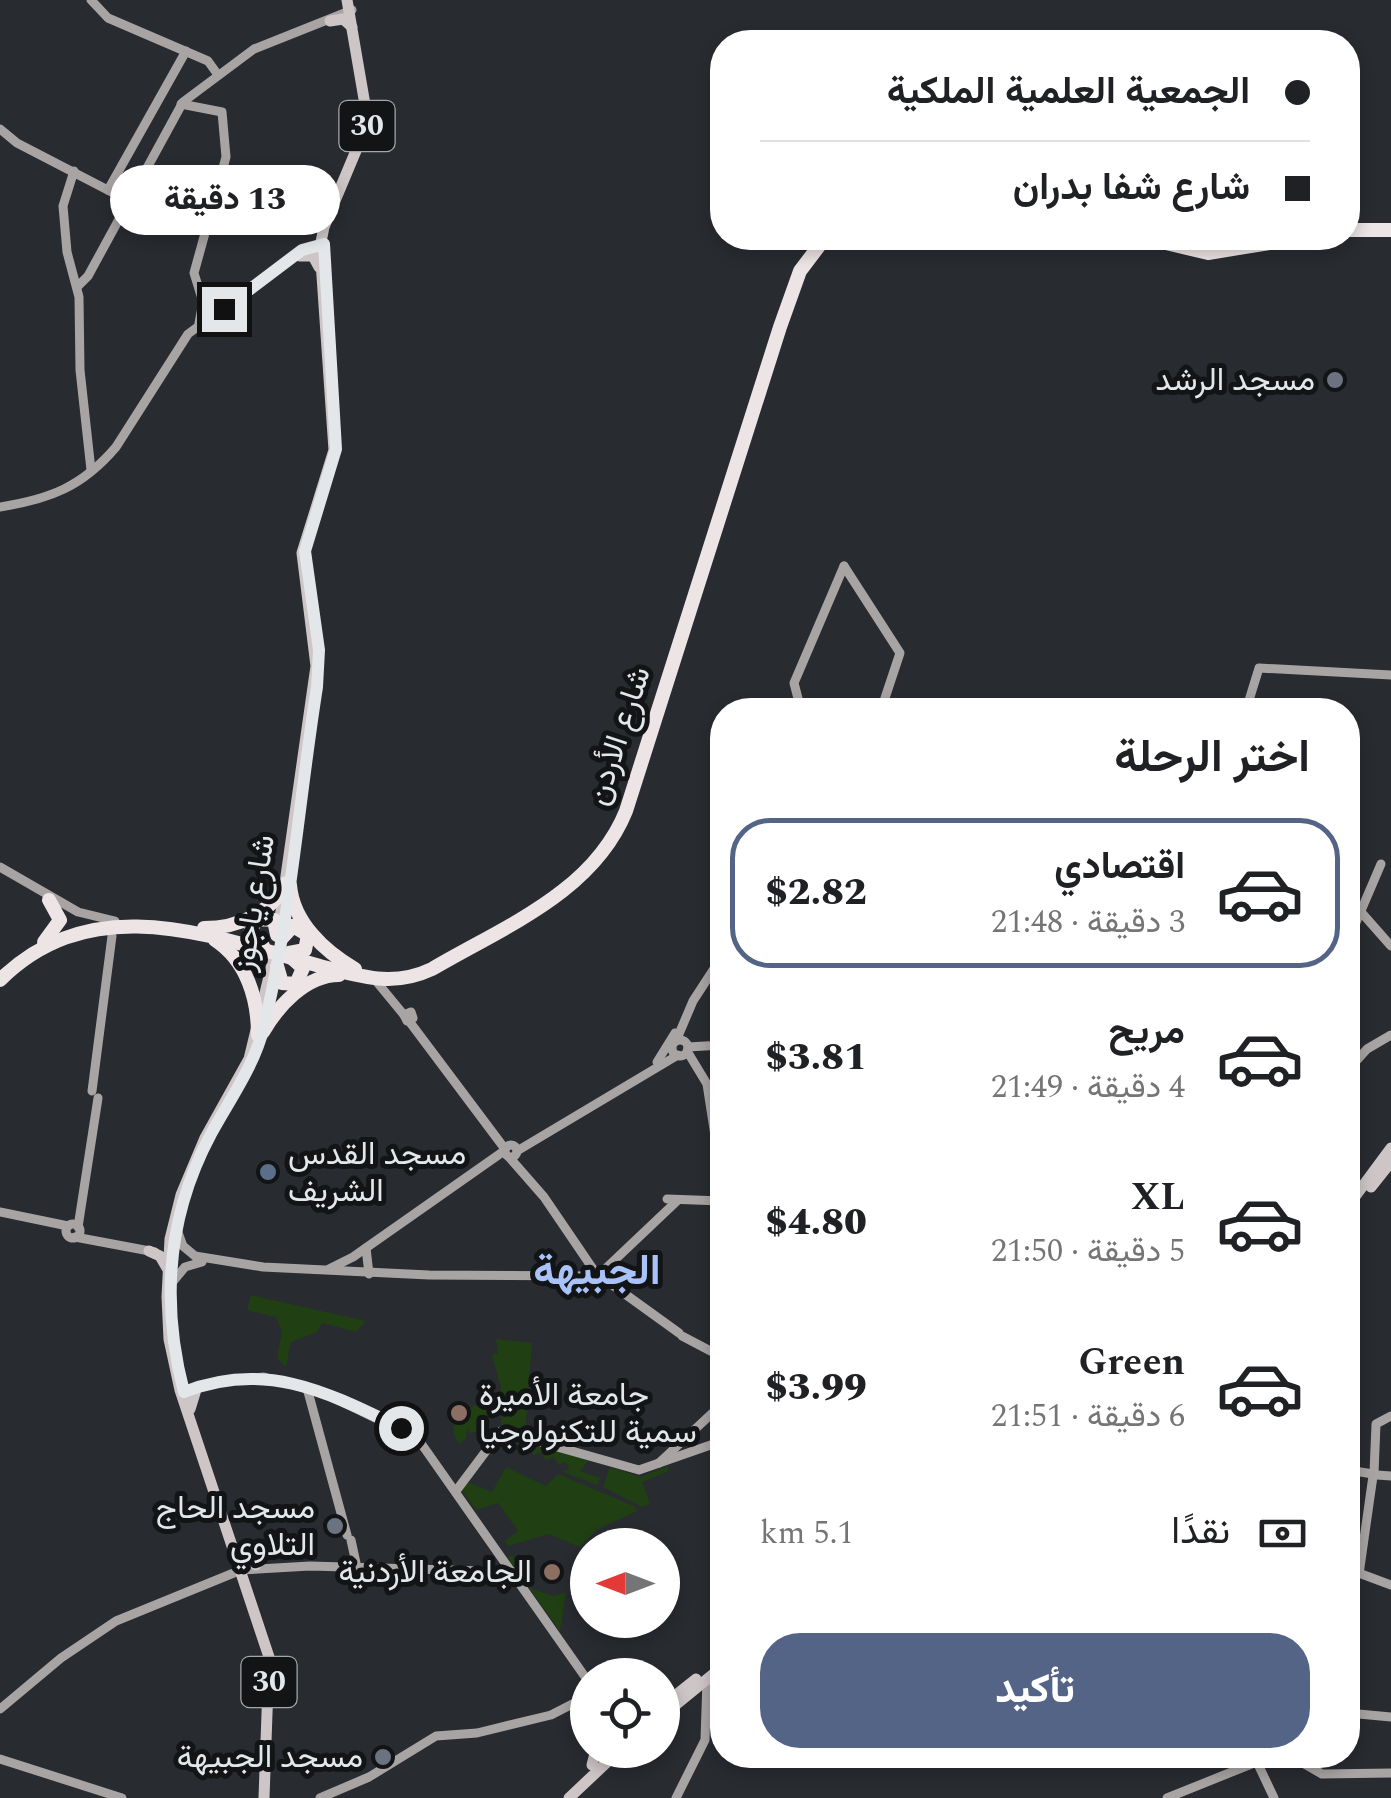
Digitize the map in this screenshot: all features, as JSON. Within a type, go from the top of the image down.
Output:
[{"type":"highway","points":[[1360,227],[1391,227]]},
{"type":"highway","name":"شارع الأردن","points":[[0,976],[44,942],[76,928],[115,932],[162,920],[364,976],[406,979],[522,916],[585,874],[622,820],[790,299],[814,250]]},
{"type":"highway","name":"شارع الأردن","points":[[364,976],[389,976],[425,967],[571,880],[608,836],[633,771],[790,284],[814,250]]},
{"type":"highway","points":[[1195,250],[1222,250]]},
{"type":"highway","points":[[649,718],[651,724],[665,686]]},
{"type":"highway","points":[[633,771],[647,731],[648,744]]},
{"type":"highway","points":[[200,930],[249,920],[271,904],[288,884]]},
{"type":"highway","points":[[288,884],[293,906],[306,925],[337,959],[364,976]]},
{"type":"highway","points":[[44,942],[60,923],[49,900]]},
{"type":"highway","points":[[115,932],[139,924]]},
{"type":"highway","name":"شارع الأردن","points":[[0,976],[69,935],[139,924],[200,930]]},
{"type":"highway","points":[[200,930],[224,946],[244,972],[256,998],[260,1034]]},
{"type":"highway","points":[[260,1034],[280,1005],[322,977],[364,976]]},
{"type":"main road","points":[[330,20],[343,19],[350,10]]},
{"type":"main road","points":[[330,20],[350,10]]},
{"type":"main road","name":"شارع ياجوز","points":[[235,1548],[168,1333],[168,1270],[191,1168],[260,1034],[288,884],[320,663],[305,551],[336,449],[316,248],[368,122],[350,10]]},
{"type":"main road","name":"شارع ياجوز","points":[[288,884],[317,658],[302,553],[334,450],[316,248],[370,126],[350,10]]},
{"type":"main road","points":[[316,248],[313,256],[320,268]]},
{"type":"main road","points":[[1360,1190],[1391,1148]]},
{"type":"main road","points":[[1360,1202],[1391,1162]]},
{"type":"main road","points":[[149,1250],[172,1246]]},
{"type":"main road","name":"شارع ياجوز","points":[[172,1246],[173,1346],[186,1397]]},
{"type":"main road","points":[[149,1250],[160,1256],[168,1270]]},
{"type":"main road","points":[[235,1548],[244,1572]]},
{"type":"main road","points":[[235,1548],[244,1572]]},
{"type":"main road","name":"30","points":[[244,1572],[273,1660],[268,1797]]},
{"type":"main road","points":[[680,1695],[699,1684],[710,1671]]},
{"type":"main road","points":[[680,1700],[710,1676]]},
{"type":"main road","points":[[561,1798],[591,1768]]},
{"type":"main road","points":[[569,1798],[593,1768]]},
{"type":"street","points":[[93,0],[108,18],[186,50],[219,71]]},
{"type":"street","points":[[93,0],[114,17],[219,71]]},
{"type":"street","points":[[186,106],[219,71],[330,20]]},
{"type":"street","points":[[77,287],[88,276],[127,200],[194,96],[219,71],[262,40],[330,20]]},
{"type":"street","points":[[108,190],[186,50]]},
{"type":"street","points":[[186,106],[222,113],[227,144],[194,273],[203,319]]},
{"type":"street","points":[[0,128],[17,143],[127,200]]},
{"type":"street","points":[[74,171],[63,206],[67,252],[77,287],[80,370],[91,470]]},
{"type":"street","points":[[0,509],[60,498],[112,454],[188,340],[316,248]]},
{"type":"street","points":[[24,505],[56,496],[112,454],[185,338],[203,319],[225,310]]},
{"type":"street","points":[[90,456],[101,462]]},
{"type":"street","points":[[798,698],[794,683],[844,566],[893,640],[900,659],[885,698]]},
{"type":"street","points":[[1249,698],[1255,671],[1260,668],[1391,675]]},
{"type":"street","points":[[1360,916],[1377,866]]},
{"type":"street","points":[[0,869],[49,900],[70,926]]},
{"type":"street","points":[[0,869],[115,932]]},
{"type":"street","points":[[1362,912],[1391,944]]},
{"type":"street","points":[[74,938],[115,932]]},
{"type":"street","points":[[74,1228],[96,1095],[115,932]]},
{"type":"street","points":[[364,976],[409,1016]]},
{"type":"street","points":[[654,1067],[710,976]]},
{"type":"street","points":[[682,1048],[694,1008],[710,978]]},
{"type":"street","points":[[406,979],[395,991],[409,1016],[599,1270],[683,1335],[710,1351]]},
{"type":"street","points":[[682,1048],[692,1005]]},
{"type":"street","points":[[1360,1056],[1391,1035]]},
{"type":"street","points":[[172,1246],[183,1246],[200,1259],[280,1270],[327,1272],[367,1262],[458,1182],[682,1048],[710,1045]]},
{"type":"street","points":[[682,1048],[699,1068],[710,1127]]},
{"type":"street","points":[[654,1067],[676,1058],[699,1068]]},
{"type":"street","points":[[327,1272],[367,1262],[386,1273],[572,1275],[599,1270],[670,1202],[710,1198]]},
{"type":"street","points":[[0,1214],[74,1228],[149,1250]]},
{"type":"street","points":[[74,1228],[149,1250]]},
{"type":"street","points":[[588,1255],[599,1270]]},
{"type":"street","points":[[170,1286],[184,1267],[200,1259]]},
{"type":"street","points":[[186,1397],[230,1380],[261,1376],[308,1391],[414,1436],[457,1487],[573,1658]]},
{"type":"street","points":[[308,1391],[356,1563]]},
{"type":"street","points":[[664,1462],[710,1416]]},
{"type":"street","points":[[1360,1537],[1375,1474],[1376,1422],[1391,1418]]},
{"type":"street","points":[[457,1487],[501,1431],[622,1467],[648,1470],[710,1446]]},
{"type":"street","points":[[1360,1472],[1391,1476]]},
{"type":"street","points":[[0,1708],[96,1634],[126,1616],[244,1572],[356,1563],[511,1572]]},
{"type":"street","points":[[0,1708],[108,1624],[244,1572],[399,1567],[511,1572]]},
{"type":"street","points":[[1360,1573],[1391,1587]]},
{"type":"street","points":[[96,1634],[108,1637]]},
{"type":"street","points":[[676,1798],[705,1740],[699,1684]]},
{"type":"street","points":[[320,1798],[370,1776],[437,1735],[475,1733],[551,1715],[570,1705]]},
{"type":"street","points":[[1360,1715],[1390,1718]]},
{"type":"street","points":[[0,1761],[108,1798]]},
{"type":"street","points":[[0,1761],[122,1798]]},
{"type":"street","points":[[1166,1798],[1241,1768]]},
{"type":"street","points":[[1259,1768],[1274,1798]]},
{"type":"street","points":[[1312,1768],[1322,1774],[1391,1773]]},
{"type":"green space","points":[[251,1295],[366,1321],[356,1332],[322,1323],[317,1332],[291,1342],[286,1367],[277,1358],[282,1331],[276,1317],[247,1310]]},
{"type":"green space","points":[[496,1339],[532,1343],[525,1434],[501,1428],[501,1388],[492,1355],[498,1353]]},
{"type":"green space","points":[[475,1405],[486,1409],[491,1418],[485,1424],[490,1436],[485,1439],[478,1431],[470,1433],[467,1428],[466,1439],[459,1444],[453,1433],[455,1419]]},
{"type":"green space","points":[[500,1434],[589,1460],[580,1471],[600,1478],[597,1485],[561,1471],[569,1470],[566,1462],[558,1465],[554,1457],[545,1460],[542,1452],[533,1455],[530,1446],[520,1449],[517,1441],[507,1444],[504,1436],[495,1440]]},
{"type":"green space","points":[[667,1466],[669,1471],[642,1482],[650,1504],[642,1507],[603,1487],[610,1467],[641,1477]]},
{"type":"green space","points":[[506,1467],[546,1486],[558,1474],[634,1506],[637,1511],[600,1528],[570,1528],[570,1543],[549,1534],[508,1546],[505,1541],[518,1531],[498,1503],[476,1510],[462,1491],[468,1482],[492,1492]]},
{"type":"green space","points":[[512,1555],[532,1589],[554,1596],[566,1592],[560,1631],[507,1557]]},
{"type":"place","name":"مسجد الرشد","points":[[1335,380]]},
{"type":"place","name":"مسجد القدس الشريف","points":[[268,1172]]},
{"type":"place","name":"جامعة الأميرة سمية للتكنولوجيا","points":[[459,1413]]},
{"type":"place","name":"مسجد الحاج التلاوي","points":[[335,1526]]},
{"type":"place","name":"الجامعة الأردنية","points":[[552,1572]]},
{"type":"place","name":"مسجد الجبيهة","points":[[383,1757]]},
{"type":"district","name":"الجبيهة","points":[[597,1271]]},
{"type":"route","points":[[224,309],[302,250],[324,244],[336,449],[332,473],[305,551],[318,636],[317,687],[282,938],[263,1032],[200,1156],[179,1213],[170,1264],[173,1346],[184,1392],[220,1381],[261,1376],[326,1394],[401,1428]]}]
